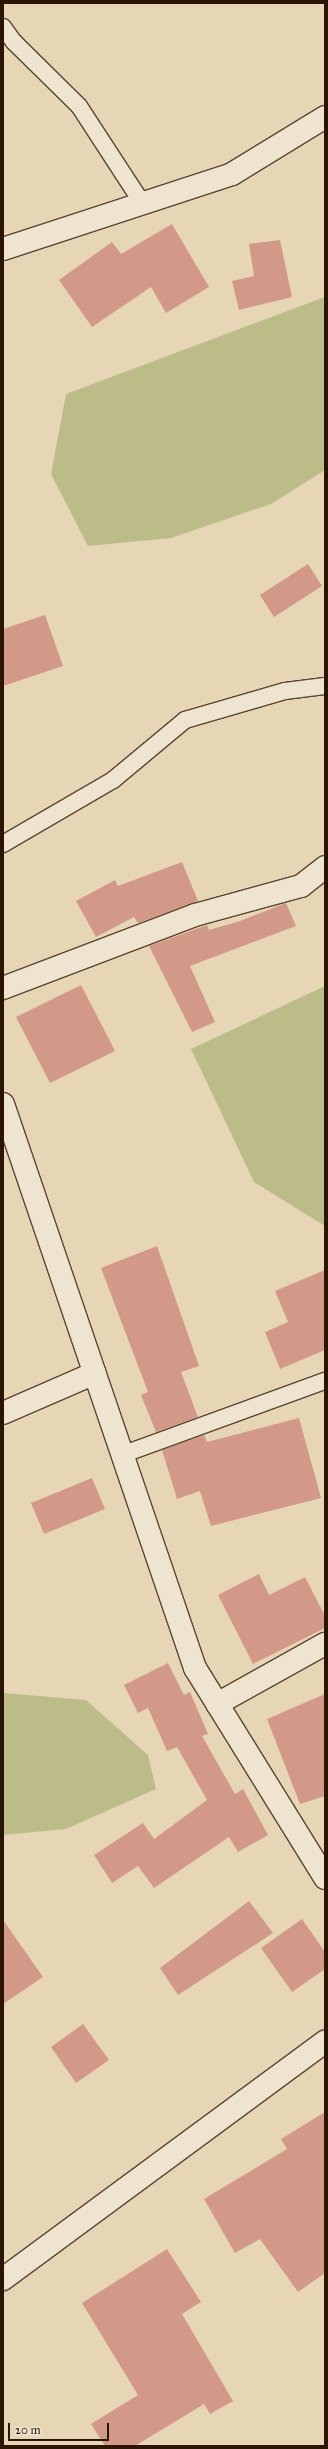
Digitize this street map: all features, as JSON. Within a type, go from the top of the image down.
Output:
[{"type":"street","points":[[3,249],[232,174],[325,116]]},
{"type":"street","points":[[3,988],[195,915],[301,886],[325,867]]},
{"type":"street","points":[[3,1104],[124,1454],[195,1668],[325,1878]]},
{"type":"street","points":[[3,1413],[95,1373]]},
{"type":"street","points":[[217,1704],[325,1644]]},
{"type":"street","points":[[3,2279],[229,2109],[325,2042]]},
{"type":"lane","points":[[3,27],[14,42],[80,106],[143,204]]},
{"type":"lane","points":[[3,844],[112,780],[185,720],[285,691],[325,686]]},
{"type":"lane","points":[[124,1454],[325,1381]]},
{"type":"green space","points":[[325,297],[325,470],[271,504],[171,538],[88,546],[51,474],[66,394]]},
{"type":"green space","points":[[325,986],[325,1226],[254,1182],[191,1049]]},
{"type":"green space","points":[[3,1693],[86,1700],[148,1755],[156,1789],[66,1829],[3,1835]]},
{"type":"building","points":[[172,224],[209,287],[166,313],[151,287],[92,327],[59,280],[112,242],[121,254]]},
{"type":"building","points":[[280,240],[292,297],[239,310],[232,281],[254,276],[249,244]]},
{"type":"building","points":[[308,564],[322,586],[274,617],[260,595]]},
{"type":"building","points":[[45,615],[63,666],[3,686],[3,629]]},
{"type":"building","points":[[182,862],[198,901],[138,923],[134,917],[96,937],[76,901],[115,880],[118,886]]},
{"type":"building","points":[[286,903],[296,926],[190,966],[215,1022],[192,1032],[149,946],[207,925],[209,930],[240,921]]},
{"type":"building","points":[[81,985],[115,1051],[50,1083],[16,1017]]},
{"type":"building","points":[[157,1246],[199,1366],[181,1372],[198,1417],[156,1432],[141,1395],[148,1392],[101,1268]]},
{"type":"building","points":[[325,1270],[325,1350],[280,1369],[265,1332],[288,1322],[275,1291]]},
{"type":"building","points":[[299,1418],[321,1498],[211,1526],[200,1491],[177,1499],[162,1450],[204,1435],[207,1442]]},
{"type":"building","points":[[92,1478],[105,1509],[44,1534],[31,1503]]},
{"type":"building","points":[[259,1574],[269,1595],[305,1577],[325,1616],[325,1628],[253,1664],[218,1595]]},
{"type":"building","points":[[168,1663],[184,1695],[190,1692],[208,1734],[202,1736],[235,1794],[243,1789],[268,1835],[238,1852],[229,1837],[154,1888],[138,1866],[112,1883],[94,1855],[143,1823],[154,1839],[207,1800],[177,1747],[167,1751],[148,1708],[138,1713],[124,1685]]},
{"type":"building","points":[[325,1694],[325,1796],[300,1804],[267,1719]]},
{"type":"building","points":[[249,1901],[273,1933],[178,1995],[160,1968]]},
{"type":"building","points":[[302,1919],[325,1952],[325,1969],[292,1992],[261,1948]]},
{"type":"building","points":[[3,1920],[43,1977],[3,2004]]},
{"type":"building","points":[[83,2024],[109,2060],[76,2083],[51,2047]]},
{"type":"building","points":[[325,2112],[325,2273],[298,2292],[260,2239],[235,2253],[204,2199],[287,2149],[281,2139]]},
{"type":"building","points":[[167,2249],[201,2302],[182,2314],[233,2401],[210,2414],[204,2404],[135,2446],[105,2446],[91,2424],[138,2395],[82,2303]]}]
